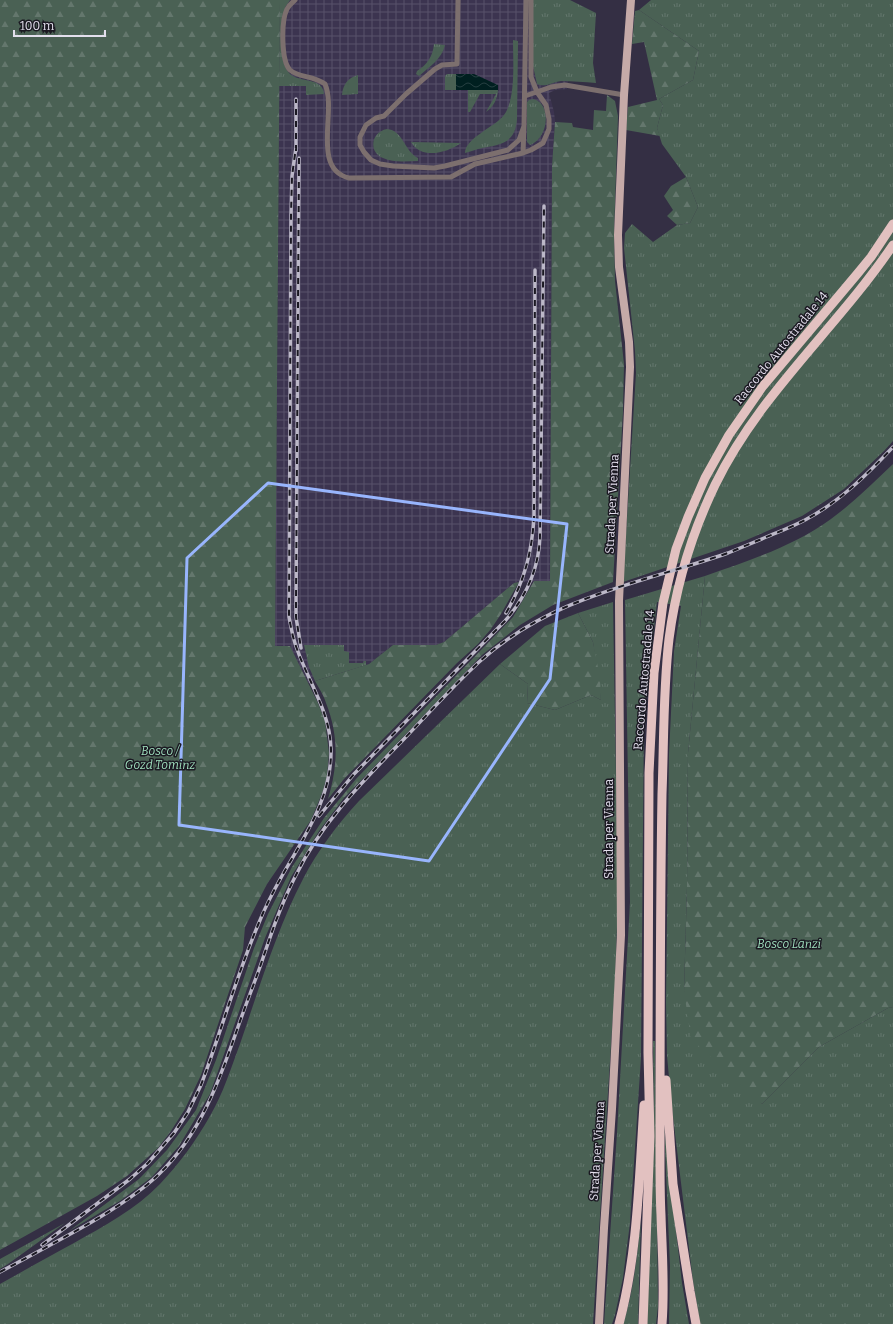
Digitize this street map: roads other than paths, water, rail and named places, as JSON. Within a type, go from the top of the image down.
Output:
[{"type":"highway","name":"Raccordo Autostradale 14","points":[[648,1053],[649,773],[654,673],[663,603],[676,549],[705,478],[745,409],[779,366],[871,257],[893,224]]},
{"type":"highway","name":"Raccordo Autostradale 14","points":[[660,1039],[662,814],[666,686],[670,637],[683,570],[708,500],[724,467],[755,418],[788,375],[851,301],[893,245]]},
{"type":"highway","points":[[660,1039],[661,1214],[664,1278],[662,1324]]},
{"type":"highway","points":[[660,1039],[664,1055],[673,1184],[696,1324]]},
{"type":"highway","points":[[619,1324],[625,1302],[632,1253],[648,1053]]},
{"type":"highway","points":[[643,1324],[650,1136],[648,1053]]},
{"type":"main road","name":"Strada per Vienna","points":[[599,1324],[621,935],[619,601],[630,390],[630,360],[621,279],[618,235],[624,95],[631,0]]},
{"type":"street","points":[[295,0],[291,3],[285,16],[284,30],[286,65],[294,73],[313,77],[325,84],[329,97],[328,158],[332,168],[338,174],[349,178],[445,178],[475,164],[523,153],[543,143],[549,130],[549,119],[546,105],[537,92],[531,77],[531,0]]},
{"type":"street","points":[[458,0],[457,64],[442,65],[435,69],[406,94],[384,116],[369,122],[360,137],[362,149],[371,160],[386,166],[427,168],[445,166],[508,150],[519,140],[524,126]]},
{"type":"street","points":[[523,153],[526,0]]},
{"type":"street","points":[[525,96],[551,87],[565,85],[624,95]]},
{"type":"water","points":[[456,74],[474,74],[498,85],[498,90],[456,90]]},
{"type":"railway","points":[[296,99],[296,151]]},
{"type":"railway","points":[[42,1245],[130,1179],[148,1163],[174,1133],[188,1112],[201,1085],[243,964],[261,918],[276,886],[309,829],[327,783],[330,766],[330,735],[323,710],[296,645],[289,617],[291,215],[292,176],[296,147]]},
{"type":"railway","points":[[299,158],[296,617],[301,648]]},
{"type":"railway","points":[[319,816],[354,774],[505,621],[519,602],[530,582],[537,559],[540,536],[544,206]]},
{"type":"railway","points":[[506,613],[518,590],[526,567],[533,530],[535,270]]},
{"type":"railway","points":[[0,1272],[117,1207],[150,1182],[173,1159],[198,1124],[208,1105],[232,1045],[281,908],[306,856],[330,820],[358,787],[479,662],[507,640],[536,621],[566,607],[598,594],[728,553],[805,520],[829,505],[852,487],[893,447]]},
{"type":"park label","name":"Bosco / Gozd Tominz","points":[[160,758]]},
{"type":"park label","name":"Bosco Lanzi","points":[[789,944]]}]
